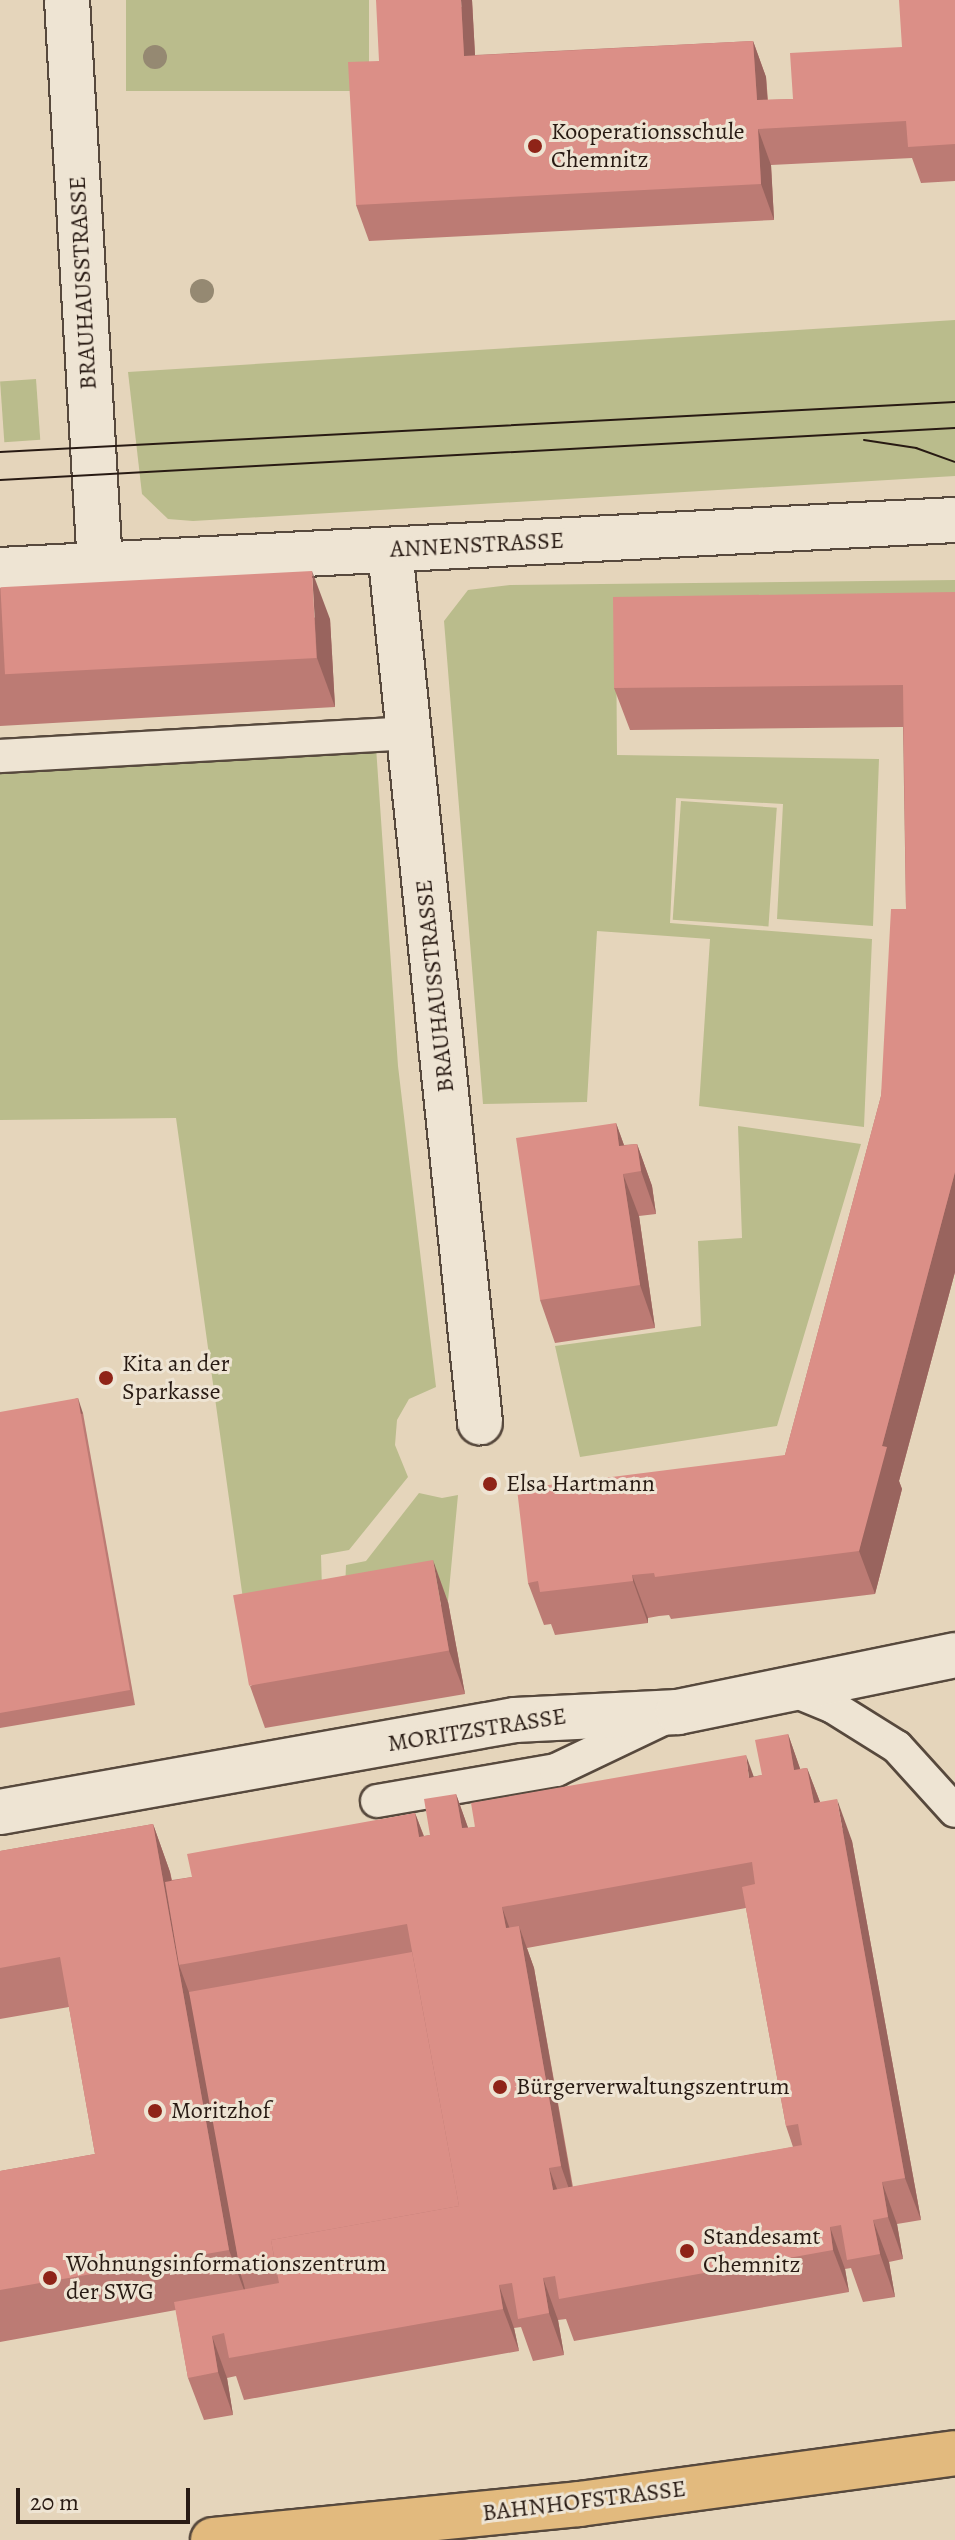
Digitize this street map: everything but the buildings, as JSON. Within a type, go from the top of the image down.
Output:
[{"type":"main road","name":"BAHNHOFSTRASSE","points":[[213,2540],[579,2504],[955,2453]]},
{"type":"street","name":"BRAUHAUSSTRASSE","points":[[67,0],[100,565]]},
{"type":"street","name":"ANNENSTRASSE","points":[[0,570],[955,520]]},
{"type":"street","name":"BRAUHAUSSTRASSE","points":[[390,550],[480,1422]]},
{"type":"street","name":"MORITZSTRASSE","points":[[0,1812],[515,1720],[678,1712],[955,1655]]},
{"type":"lane","points":[[0,756],[409,733]]},
{"type":"lane","points":[[792,1690],[833,1707],[897,1747],[955,1811]]},
{"type":"lane","points":[[377,1801],[556,1770],[678,1712]]},
{"type":"green space","points":[[126,0],[369,0],[369,91],[126,91]]},
{"type":"green space","points":[[955,320],[955,476],[193,521],[168,519],[142,494],[128,372]]},
{"type":"green space","points":[[36,379],[40,440],[4,442],[0,382]]},
{"type":"green space","points":[[955,580],[955,627],[616,626],[617,755],[879,759],[873,926],[777,919],[783,804],[676,798],[670,923],[872,939],[864,1127],[699,1106],[710,939],[597,931],[587,1102],[483,1104],[444,621],[468,590],[510,585]]},
{"type":"green space","points":[[376,747],[398,1066],[436,1387],[409,1399],[397,1420],[395,1445],[408,1477],[349,1550],[321,1555],[323,1623],[248,1635],[176,1118],[0,1120],[0,771]]},
{"type":"green space","points":[[681,801],[777,808],[768,926],[673,920]]},
{"type":"green space","points":[[738,1126],[861,1144],[777,1426],[580,1457],[555,1346],[701,1326],[698,1241],[742,1238]]},
{"type":"green space","points":[[419,1493],[442,1498],[458,1495],[448,1601],[344,1618],[346,1565],[366,1561]]},
{"type":"tram line","points":[[0,452],[955,402]]},
{"type":"tram line","points":[[0,480],[955,428]]},
{"type":"tram line","points":[[864,440],[916,448],[955,462]]},
{"type":"place","name":"Kooperationsschule Chemnitz","points":[[535,146]]},
{"type":"place","name":"Kita an der Sparkasse","points":[[106,1378]]},
{"type":"place","name":"Elsa Hartmann","points":[[490,1484]]},
{"type":"place","name":"Bürgerverwaltungszentrum","points":[[500,2087]]},
{"type":"place","name":"Moritzhof","points":[[155,2111]]},
{"type":"place","name":"Standesamt Chemnitz","points":[[687,2251]]},
{"type":"place","name":"Wohnungsinformationszentrum der SWG","points":[[50,2278]]}]
